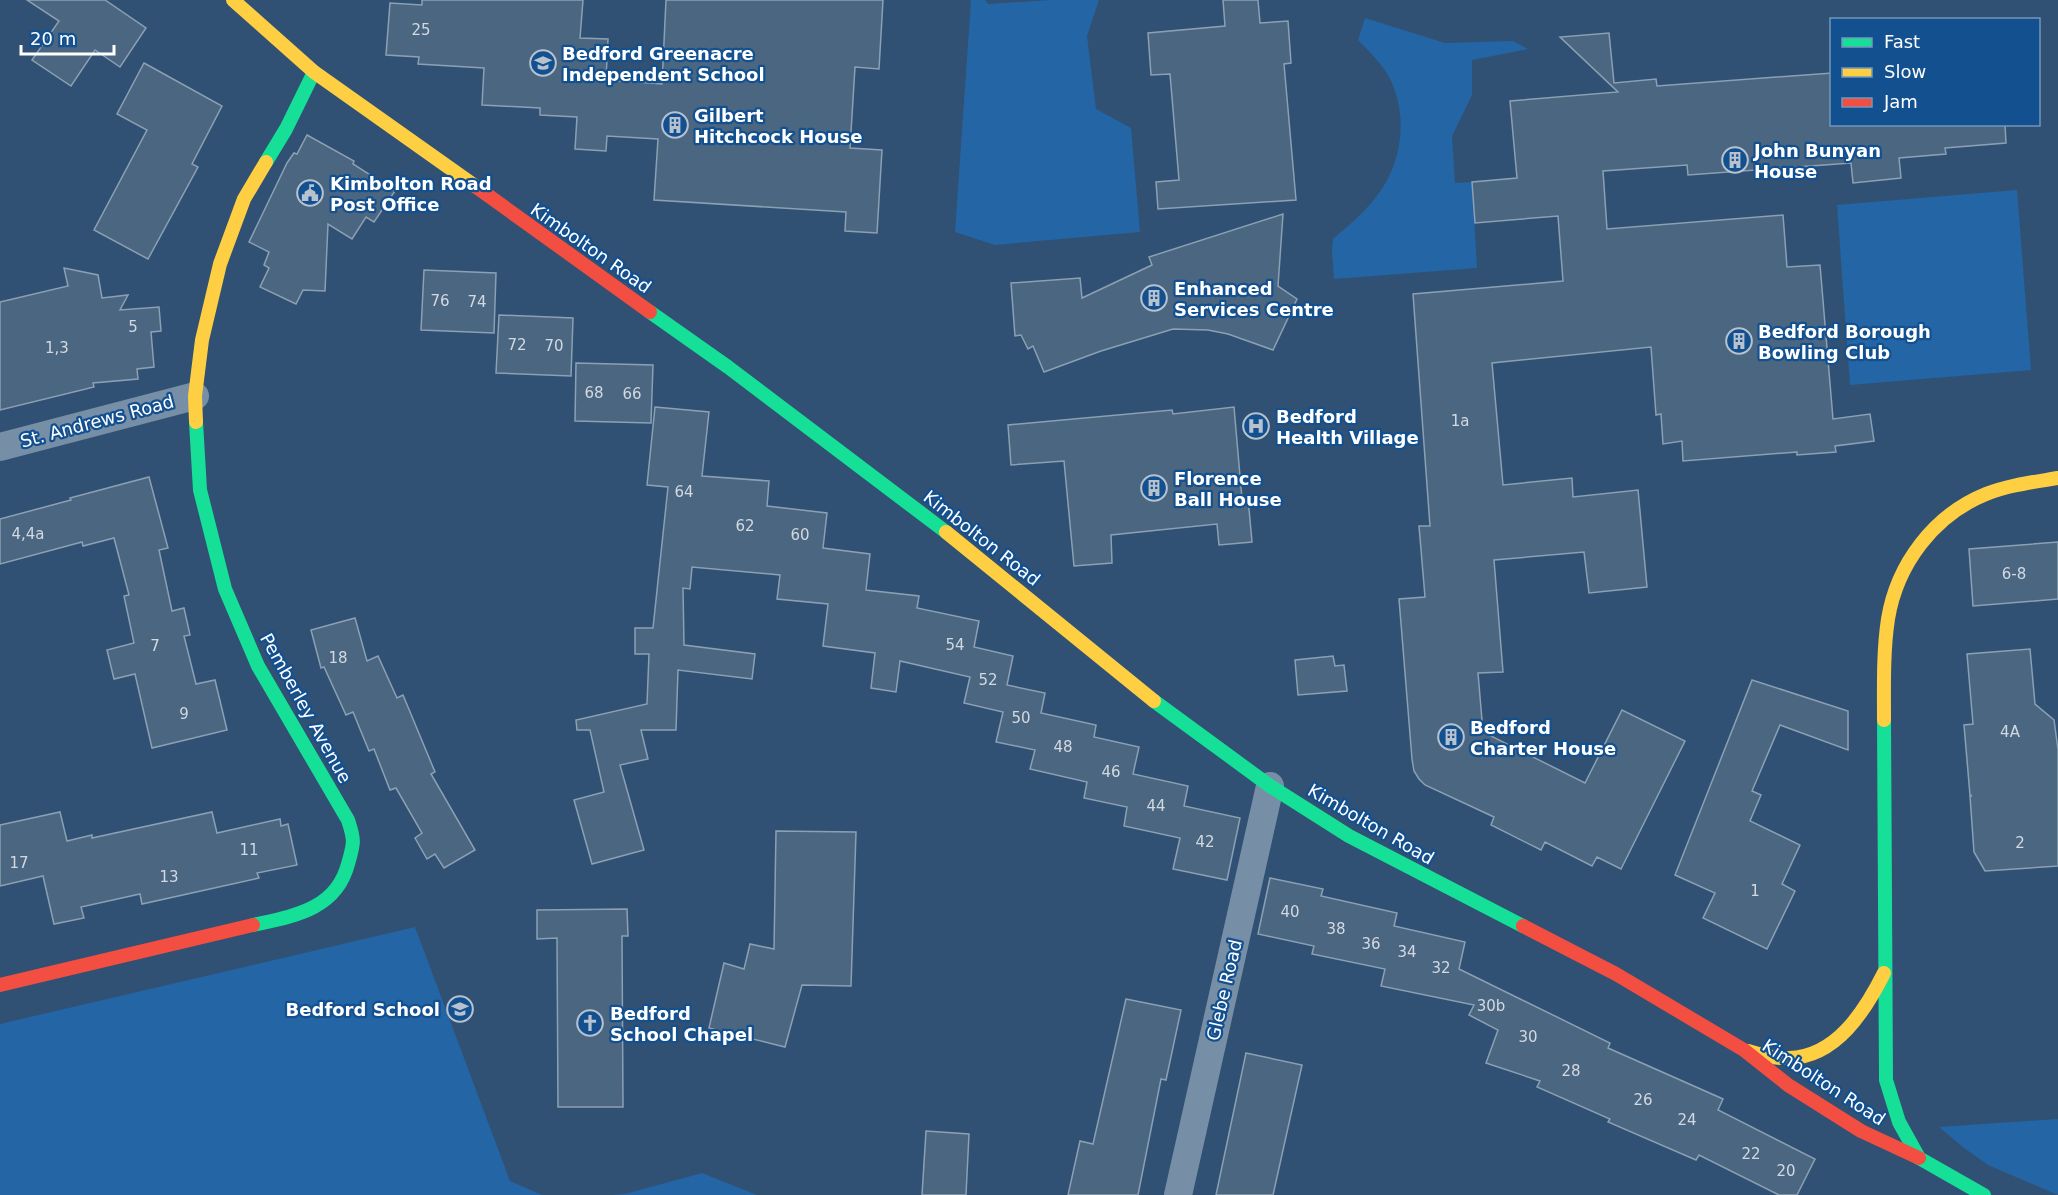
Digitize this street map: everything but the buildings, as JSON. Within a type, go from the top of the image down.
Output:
[{"type":"main road","name":"Kimbolton Road","points":[[250,5],[314,72],[728,367],[991,567],[1168,712],[1270,786],[1349,836],[1616,974],[1743,1050],[1788,1085],[1861,1131],[1918,1158],[1984,1195]]},
{"type":"main road","name":"Pemberley Avenue","points":[[0,985],[288,917],[315,907],[336,892],[345,876],[355,840],[348,820],[258,666],[225,589],[200,490],[195,396],[202,340],[218,273],[244,199],[286,129],[314,72]]},
{"type":"main road","points":[[1918,1158],[1899,1122],[1886,1080],[1884,678],[1889,610],[1896,588],[1917,549],[1941,522],[1956,510],[1992,492],[2058,478]]},
{"type":"main road","name":"Kimbolton Road","points":[[1743,1050],[1793,1059],[1824,1048],[1861,1016],[1884,973]]},
{"type":"street","name":"St. Andrews Road","points":[[0,447],[195,396]]},
{"type":"street","name":"Glebe Road","points":[[1178,1195],[1270,786]]},
{"type":"shaded area","points":[[971,0],[985,0],[988,4],[1099,0],[1087,36],[1096,109],[1131,128],[1140,232],[995,245],[955,232]]},
{"type":"shaded area","points":[[1365,18],[1445,43],[1513,41],[1528,49],[1472,60],[1472,95],[1452,136],[1455,183],[1472,182],[1477,268],[1334,279],[1333,239],[1356,219],[1385,184],[1397,154],[1400,138],[1401,122],[1395,90],[1382,66],[1358,40]]},
{"type":"shaded area","points":[[2017,190],[2031,370],[1850,385],[1837,205]]},
{"type":"shaded area","points":[[415,927],[510,1181],[542,1195],[0,1195],[0,1024]]},
{"type":"shaded area","points":[[2058,1119],[2058,1195],[1988,1165],[1939,1127]]},
{"type":"shaded area","points":[[702,1173],[757,1195],[611,1195],[625,1194]]},
{"type":"traffic: fast","points":[[266,162],[286,129],[314,72]]},
{"type":"traffic: fast","points":[[650,312],[728,367],[946,532]]},
{"type":"traffic: fast","points":[[196,422],[200,490],[225,589],[258,666],[348,820],[353,838],[348,864],[334,892],[323,901],[297,914],[253,925]]},
{"type":"traffic: fast","points":[[1154,701],[1270,786],[1349,836],[1523,926]]},
{"type":"traffic: fast","points":[[1884,720],[1886,1080],[1899,1122],[1919,1158],[1984,1195]]},
{"type":"traffic: slow","points":[[233,0],[314,72],[475,186]]},
{"type":"traffic: slow","points":[[196,422],[195,396],[202,340],[220,264],[244,199],[266,162]]},
{"type":"traffic: slow","points":[[1884,720],[1888,619],[1900,579],[1921,544],[1935,528],[1967,503],[1986,494],[2013,486],[2058,478]]},
{"type":"traffic: slow","points":[[946,532],[1154,701]]},
{"type":"traffic: slow","points":[[1748,1051],[1784,1058],[1806,1056],[1821,1050],[1835,1041],[1858,1016],[1884,973]]},
{"type":"traffic: jam","points":[[475,186],[650,312]]},
{"type":"traffic: jam","points":[[0,985],[253,925]]},
{"type":"traffic: jam","points":[[1523,926],[1616,974],[1744,1050],[1788,1085],[1861,1131],[1919,1158]]},
{"type":"place","name":"Bedford Greenacre Independent School","points":[[543,63]]},
{"type":"place","name":"Gilbert Hitchcock House","points":[[675,125]]},
{"type":"place","name":"John Bunyan House","points":[[1735,160]]},
{"type":"place","name":"Kimbolton Road Post Office","points":[[310,193]]},
{"type":"place","name":"Enhanced Services Centre","points":[[1154,298]]},
{"type":"place","name":"Bedford Borough Bowling Club","points":[[1739,341]]},
{"type":"place","name":"Bedford Health Village","points":[[1256,426]]},
{"type":"place","name":"Florence Ball House","points":[[1154,488]]},
{"type":"place","name":"Bedford Charter House","points":[[1451,737]]},
{"type":"place","name":"Bedford School","points":[[460,1009]]},
{"type":"place","name":"Bedford School Chapel","points":[[590,1023]]}]
